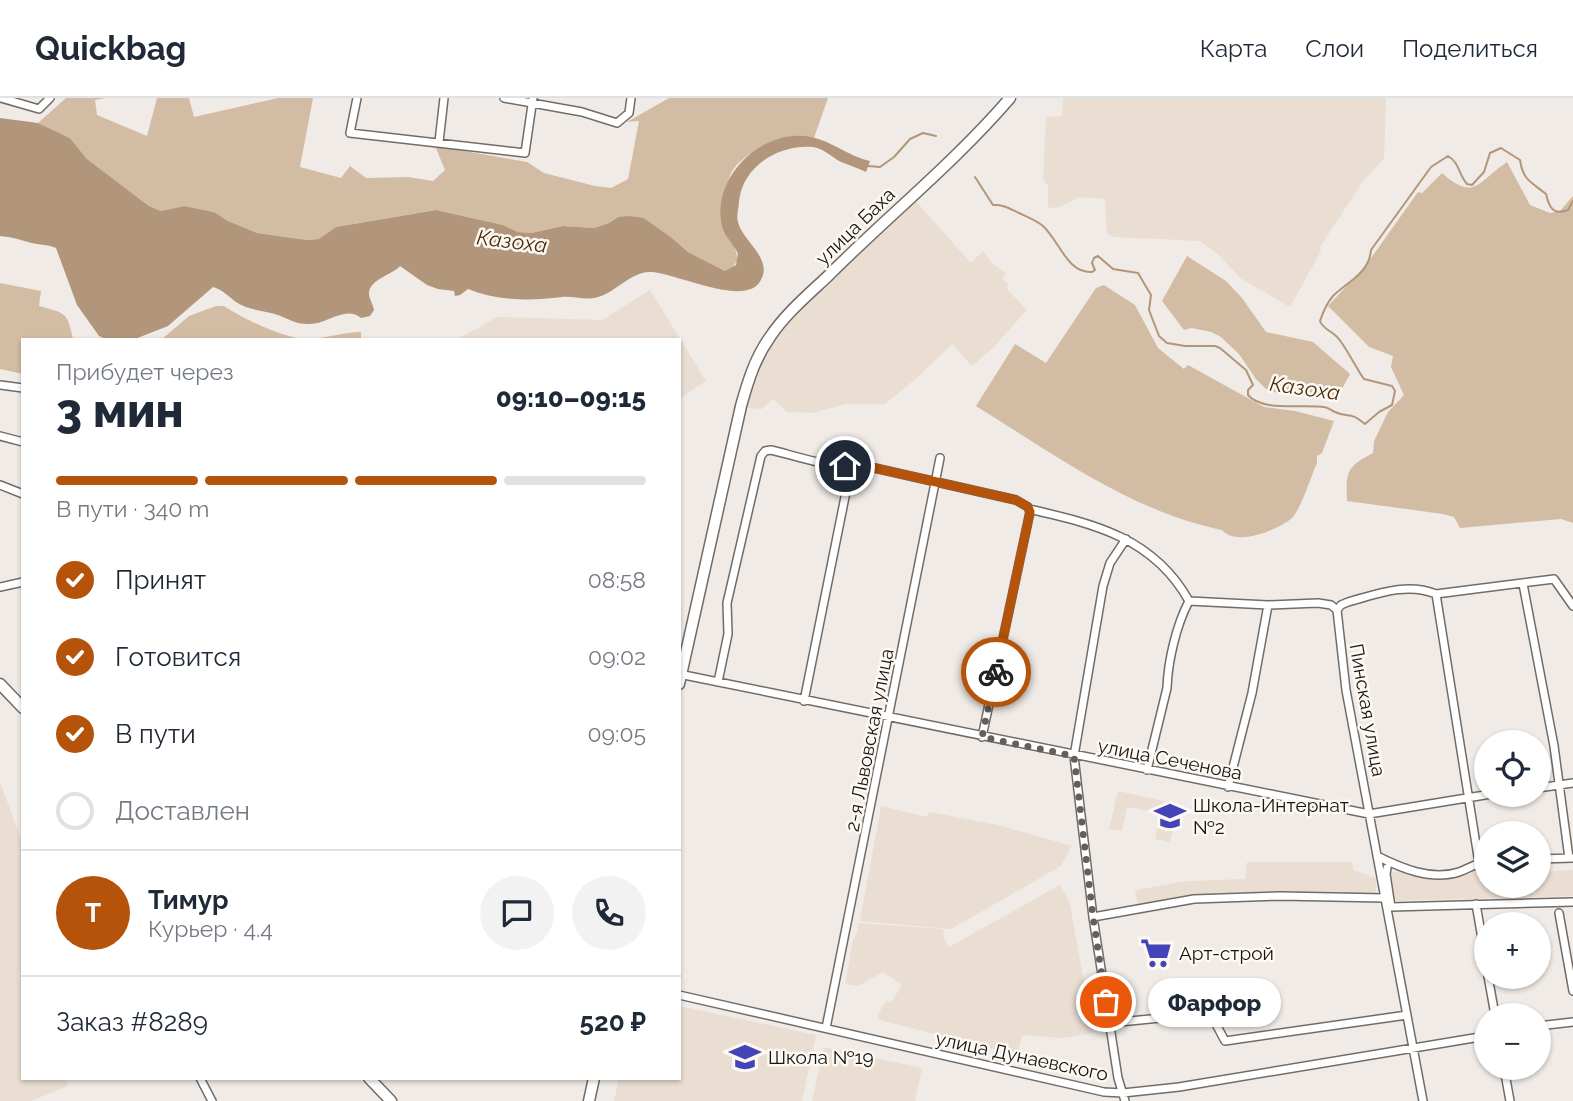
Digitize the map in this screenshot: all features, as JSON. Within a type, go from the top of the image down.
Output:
[{"type":"main road","name":"улица Баха","points":[[681,674],[747,386],[763,349],[783,320],[882,223],[961,152],[1010,98]]},
{"type":"main road","points":[[0,684],[21,706]]},
{"type":"main road","points":[[371,1080],[391,1101]]},
{"type":"main road","points":[[589,1101],[594,1080]]},
{"type":"street","points":[[1,98],[39,109],[50,98]]},
{"type":"street","points":[[357,98],[351,133],[525,153],[533,100]]},
{"type":"street","points":[[439,142],[444,98]]},
{"type":"street","points":[[504,98],[533,100],[617,123],[629,113],[631,98]]},
{"type":"street","points":[[0,385],[21,388]]},
{"type":"street","points":[[0,436],[21,441]]},
{"type":"street","points":[[718,682],[729,634],[727,603],[757,467],[765,451],[851,467],[857,464],[937,481],[1016,500],[1029,511],[1062,516],[1141,546],[1161,563],[1189,601]]},
{"type":"street","name":"2-я Львовская улица","points":[[826,1028],[940,458]]},
{"type":"street","points":[[804,701],[851,467]]},
{"type":"street","points":[[0,485],[21,493]]},
{"type":"street","points":[[982,737],[1029,511]]},
{"type":"street","points":[[1124,1097],[1093,917],[1074,756],[1102,586],[1110,563],[1126,539]]},
{"type":"street","points":[[1189,601],[1268,605],[1318,603],[1331,605],[1337,610],[1348,601],[1397,589],[1425,589],[1436,594],[1554,579],[1573,606]]},
{"type":"street","points":[[0,587],[21,582]]},
{"type":"street","points":[[1523,584],[1571,858],[1551,859]]},
{"type":"street","points":[[1436,594],[1474,823]]},
{"type":"street","points":[[1147,770],[1182,614],[1189,601]]},
{"type":"street","points":[[1228,787],[1252,693],[1268,605]]},
{"type":"street","name":"Пинская улица","points":[[1337,610],[1346,691],[1423,1101]]},
{"type":"street","name":"улица Сеченова","points":[[681,678],[718,682],[1369,814],[1474,797]]},
{"type":"street","points":[[1551,786],[1573,783]]},
{"type":"street","points":[[1377,856],[1402,868],[1422,873],[1458,873],[1474,866]]},
{"type":"street","points":[[1387,868],[1391,907],[1573,902]]},
{"type":"street","points":[[1093,917],[1194,899],[1280,896],[1385,898]]},
{"type":"street","points":[[1476,904],[1477,912]]},
{"type":"street","points":[[1559,913],[1573,991]]},
{"type":"street","name":"улица Дунаевского","points":[[681,996],[1124,1097],[1474,1038]]},
{"type":"street","points":[[1110,1023],[1210,1013],[1225,1041],[1407,1015]]},
{"type":"street","points":[[1551,1025],[1573,1022]]},
{"type":"street","points":[[201,1080],[212,1101]]},
{"type":"street","points":[[1506,1080],[1510,1101]]},
{"type":"shaded area","points":[[66,98],[106,98],[95,100],[97,115],[147,136],[157,98],[189,98],[194,117],[278,98],[313,98],[300,167],[341,178],[350,166],[366,178],[408,177],[433,181],[445,170],[435,146],[527,162],[544,173],[611,188],[628,179],[639,121],[627,122],[669,98],[828,98],[814,138],[792,138],[756,150],[737,164],[731,173],[727,194],[726,234],[734,243],[738,260],[731,269],[725,271],[688,252],[644,218],[618,217],[594,228],[563,226],[531,233],[436,210],[336,227],[320,239],[307,240],[257,233],[214,212],[184,206],[161,211],[149,206],[87,159],[70,138],[38,123]]},
{"type":"shaded area","points":[[1063,98],[1386,98],[1384,159],[1364,180],[1320,247],[1321,251],[1290,307],[1240,278],[1218,254],[1200,241],[1114,237],[1107,233],[1105,199],[1079,197],[1060,207],[1048,208],[1048,186],[1043,179],[1046,117],[1062,116]]},
{"type":"shaded area","points":[[1507,162],[1530,205],[1550,213],[1560,211],[1573,196],[1573,523],[1561,519],[1460,528],[1454,517],[1443,514],[1347,501],[1350,471],[1357,462],[1373,453],[1374,441],[1388,412],[1404,395],[1391,367],[1393,356],[1369,347],[1328,306],[1366,265],[1418,192],[1422,193],[1442,173],[1462,186],[1476,186]]},
{"type":"shaded area","points":[[914,199],[971,263],[983,251],[992,263],[1006,273],[1002,279],[1008,284],[1006,288],[1027,310],[994,347],[972,366],[952,344],[885,404],[847,404],[812,413],[787,412],[773,399],[762,409],[747,408],[756,372],[780,331]]},
{"type":"shaded area","points":[[1187,256],[1226,281],[1266,332],[1313,342],[1350,374],[1337,398],[1282,391],[1279,394],[1266,389],[1239,354],[1221,337],[1192,328],[1184,330],[1162,301]]},
{"type":"shaded area","points":[[0,283],[41,291],[39,306],[64,315],[73,338],[21,338],[21,374],[0,369]]},
{"type":"shaded area","points":[[1104,285],[1135,305],[1158,348],[1184,369],[1188,365],[1264,407],[1295,411],[1334,421],[1292,518],[1267,532],[1247,537],[1228,535],[1222,530],[1188,521],[1124,495],[1094,479],[976,406],[1015,344],[1046,363],[1096,288]]},
{"type":"shaded area","points":[[650,290],[680,338],[460,338],[497,317],[602,320]]},
{"type":"shaded area","points":[[216,306],[224,306],[252,322],[297,338],[163,338],[189,316]]},
{"type":"shaded area","points":[[361,332],[361,338],[320,338],[347,333]]},
{"type":"shaded area","points":[[681,340],[706,381],[681,398]]},
{"type":"shaded area","points":[[0,782],[21,839],[21,1080],[66,1080],[68,1086],[31,1101],[0,1101]]},
{"type":"shaded area","name":"Школа-Интернат №2","points":[[1118,791],[1177,804],[1176,811],[1186,807],[1185,813],[1175,818],[1170,842],[1155,839],[1160,813],[1127,807],[1122,831],[1109,829]]},
{"type":"shaded area","points":[[881,806],[927,817],[929,812],[998,825],[1072,846],[1061,866],[951,929],[860,921]]},
{"type":"shaded area","points":[[1247,862],[1353,862],[1353,870],[1376,878],[1376,895],[1277,891],[1187,895],[1138,905],[1135,890],[1187,881],[1245,879]]},
{"type":"shaded area","points":[[1474,870],[1474,898],[1501,898],[1392,901],[1391,872]]},
{"type":"shaded area","points":[[1573,870],[1573,896],[1551,897],[1551,871]]},
{"type":"shaded area","points":[[1060,885],[1070,904],[1093,1033],[1062,1038],[1022,1035],[1017,1055],[880,1020],[878,1016],[882,1007],[887,1000],[891,1003],[902,985],[883,972],[858,986],[845,984],[858,923],[944,929],[943,937],[949,947]]},
{"type":"shaded area","name":"Школа №19","points":[[681,1006],[816,1035],[802,1101],[614,1101],[619,1080],[681,1080]]},
{"type":"shaded area","points":[[824,1047],[922,1068],[915,1101],[812,1101]]},
{"type":"water","points":[[0,118],[38,123],[70,138],[87,159],[149,206],[161,211],[184,206],[214,212],[257,233],[307,240],[319,239],[336,227],[436,210],[531,233],[563,226],[594,228],[618,217],[629,216],[644,218],[688,252],[725,271],[736,265],[738,254],[722,226],[724,191],[731,176],[756,150],[771,141],[805,136],[822,140],[870,161],[866,172],[817,148],[800,147],[776,154],[755,168],[742,189],[737,217],[741,229],[761,259],[763,275],[759,283],[750,289],[738,291],[651,272],[636,275],[608,293],[590,298],[514,299],[468,289],[455,296],[454,291],[427,285],[400,266],[370,288],[369,295],[374,310],[370,316],[361,318],[349,313],[316,323],[301,324],[273,313],[246,307],[213,287],[168,326],[138,338],[103,338],[77,305],[56,248],[0,236]]},
{"type":"waterway","name":"Казоха","points":[[868,166],[880,167],[894,157],[910,139],[923,133],[936,136]]},
{"type":"waterway","name":"Казоха","points":[[975,177],[993,205],[1006,207],[1040,224],[1076,267],[1092,272],[1095,270],[1092,263],[1098,256],[1113,269],[1138,273],[1151,295],[1149,310],[1159,336],[1167,343],[1220,348],[1246,370],[1253,385],[1248,390],[1248,395],[1254,400],[1273,405],[1326,407],[1355,417],[1365,424],[1392,405],[1395,391],[1392,386],[1364,379],[1339,339],[1320,321],[1333,296],[1362,271],[1371,250],[1431,167],[1448,156],[1455,162],[1467,184],[1472,185],[1484,172],[1490,153],[1501,148],[1520,160],[1525,176],[1546,194],[1552,209],[1563,212],[1568,210],[1573,201]]},
{"type":"way so far","points":[[996,672],[982,737],[1074,756],[1106,1002]]},
{"type":"place","name":"Школа-Интернат №2","points":[[1170,816]]},
{"type":"place","name":"Арт-строй","points":[[1156,953]]},
{"type":"place","name":"Фарфор","points":[[1106,1002]]},
{"type":"place","name":"Школа №19","points":[[745,1057]]},
{"type":"route","points":[[845,466],[857,464],[937,481],[1016,500],[1028,507],[1030,512],[996,672]]}]
